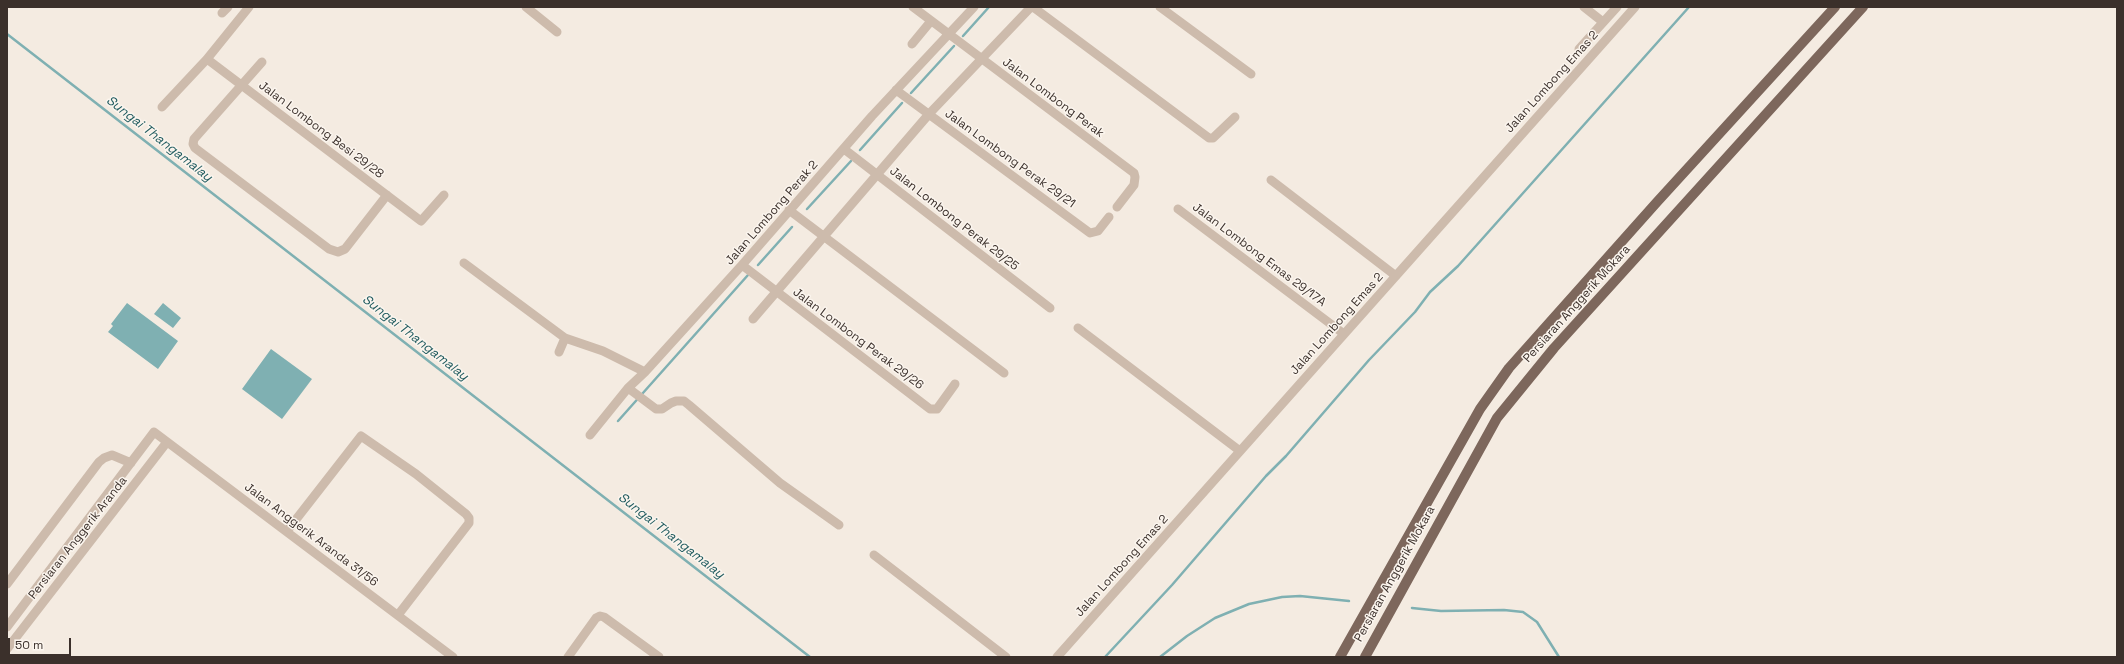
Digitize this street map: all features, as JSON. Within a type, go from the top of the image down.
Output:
[{"type":"main road","name":"Persiaran Anggerik Mokara","points":[[1340,657],[1480,409],[1509,368],[1657,202],[1835,7]]},
{"type":"main road","name":"Persiaran Anggerik Mokara","points":[[1365,657],[1497,418],[1554,348],[1863,7]]},
{"type":"street","points":[[162,107],[207,59],[249,7]]},
{"type":"street","points":[[526,7],[557,32]]},
{"type":"street","name":"Jalan Lombong Perak","points":[[912,7],[1134,173],[1134,185],[1117,207]]},
{"type":"street","name":"Jalan Lombong Perak 2","points":[[590,435],[896,90],[974,7]]},
{"type":"street","points":[[753,319],[929,114],[1032,7],[1209,138],[1213,138],[1235,117]]},
{"type":"street","points":[[1160,7],[1251,74]]},
{"type":"street","points":[[1584,7],[1603,22]]},
{"type":"street","points":[[1579,49],[1617,7]]},
{"type":"street","name":"Jalan Lombong Emas 2","points":[[1057,657],[1635,7]]},
{"type":"street","points":[[912,44],[931,21]]},
{"type":"street","name":"Jalan Lombong Besi 29/28","points":[[207,59],[421,221],[444,195]]},
{"type":"street","points":[[262,62],[194,139],[193,144],[195,148],[329,249],[338,252],[345,248],[387,195]]},
{"type":"street","name":"Jalan Lombong Perak 29/21","points":[[896,90],[1090,233],[1098,230],[1109,217]]},
{"type":"street","name":"Jalan Lombong Perak 29/25","points":[[844,150],[1050,308]]},
{"type":"street","points":[[1271,180],[1396,276]]},
{"type":"street","name":"Jalan Lombong Emas 29/17A","points":[[1178,209],[1344,334]]},
{"type":"street","points":[[789,210],[1004,373]]},
{"type":"street","points":[[464,263],[565,338],[603,350],[645,372]]},
{"type":"street","name":"Jalan Lombong Perak 29/26","points":[[742,265],[930,409],[937,409],[955,384]]},
{"type":"street","points":[[1078,328],[1240,451]]},
{"type":"street","points":[[559,352],[565,338]]},
{"type":"street","points":[[631,390],[656,409],[662,409],[676,401],[684,401],[780,483],[839,525]]},
{"type":"street","name":"Jalan Anggerik Aranda 31/56","points":[[154,432],[453,657]]},
{"type":"street","name":"Persiaran Anggerik Aranda","points":[[7,627],[154,432]]},
{"type":"street","points":[[287,532],[361,436],[416,474],[466,514],[469,518],[469,523],[398,615]]},
{"type":"street","name":"Persiaran Anggerik Aranda","points":[[7,649],[167,442]]},
{"type":"street","points":[[7,584],[99,462],[112,455],[131,463]]},
{"type":"street","points":[[874,556],[1006,657]]},
{"type":"street","points":[[568,657],[596,618],[600,616],[604,617],[659,657]]},
{"type":"water","points":[[127,303],[178,341],[158,369],[108,332],[113,326],[111,324]]},
{"type":"water","points":[[163,303],[181,318],[173,328],[154,314]]},
{"type":"water","points":[[271,349],[312,379],[282,419],[242,389]]},
{"type":"waterway","points":[[963,36],[989,7]]},
{"type":"waterway","points":[[1105,657],[1172,585],[1369,360],[1415,312],[1430,292],[1458,266],[1689,7]]},
{"type":"waterway","name":"Sungai Thangamalay","points":[[7,34],[810,657]]},
{"type":"waterway","points":[[911,93],[954,46]]},
{"type":"waterway","points":[[860,150],[902,103]]},
{"type":"waterway","points":[[807,209],[851,161]]},
{"type":"waterway","points":[[758,265],[792,227]]},
{"type":"waterway","points":[[618,421],[748,275]]},
{"type":"waterway","points":[[1160,657],[1187,636],[1215,618],[1249,604],[1282,597],[1300,596],[1349,601]]},
{"type":"waterway","points":[[1412,608],[1441,611],[1504,610],[1523,612],[1537,622],[1559,657]]}]
